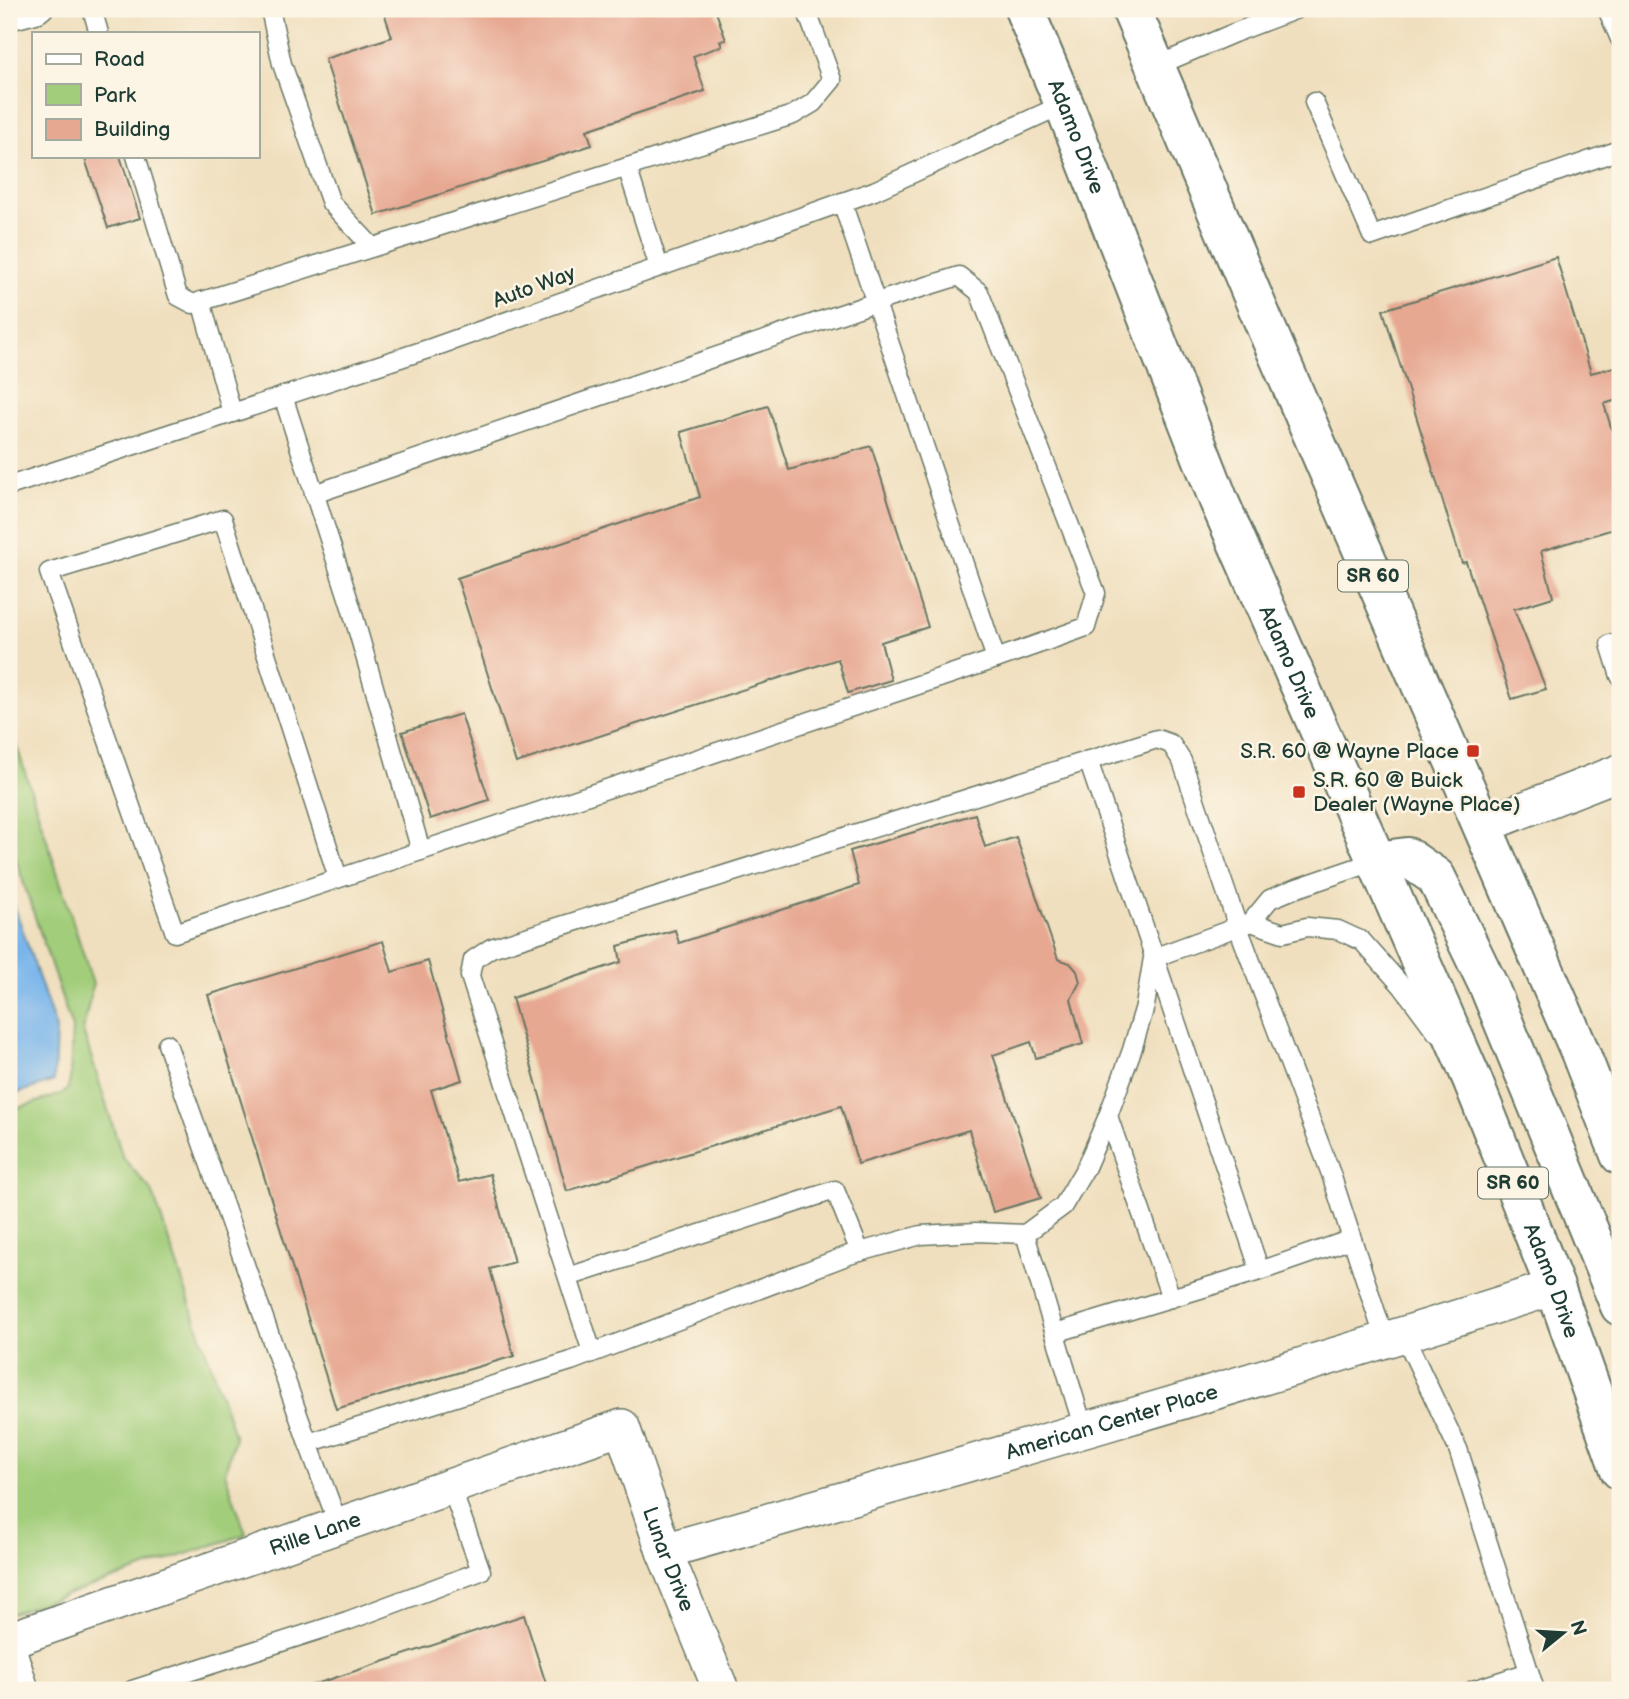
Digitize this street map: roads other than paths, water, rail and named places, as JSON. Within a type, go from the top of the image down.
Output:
[{"type":"main road","name":"Adamo Drive","points":[[1024,9],[1064,104],[1219,501],[1472,1079],[1555,1287],[1620,1470]]},
{"type":"main road","name":"SR 60","points":[[1131,9],[1580,1052],[1620,1153]]},
{"type":"main road","points":[[1376,861],[1407,857],[1436,877],[1489,987],[1620,1306]]},
{"type":"street","points":[[1482,826],[1620,772]]},
{"type":"street","name":"American Center Place","points":[[664,1551],[1084,1430],[1555,1287]]},
{"type":"street","name":"Rille Lane","points":[[9,1640],[622,1427]]},
{"type":"street","name":"Lunar Drive","points":[[622,1427],[664,1551],[721,1690]]},
{"type":"street","points":[[9,1652],[21,1690]]},
{"type":"lane","points":[[9,22],[44,9]]},
{"type":"lane","points":[[92,9],[99,32]]},
{"type":"lane","points":[[270,9],[282,64],[331,203],[372,247]]},
{"type":"lane","points":[[137,158],[178,296],[193,303],[793,115],[813,103],[832,80],[806,9]]},
{"type":"lane","points":[[1156,66],[1297,9]]},
{"type":"lane","points":[[1607,9],[1620,39]]},
{"type":"lane","points":[[1314,102],[1372,236],[1620,150]]},
{"type":"lane","name":"Auto Way","points":[[9,486],[434,347],[842,202],[896,182],[1064,104]]},
{"type":"lane","points":[[627,167],[659,267]]},
{"type":"lane","points":[[842,202],[996,659]]},
{"type":"lane","points":[[314,494],[959,276],[979,292],[1096,593],[1086,627],[175,933],[49,572],[223,519],[338,878]]},
{"type":"lane","points":[[201,301],[232,413]]},
{"type":"lane","points":[[283,396],[351,607],[421,851]]},
{"type":"lane","points":[[1610,644],[1620,676]]},
{"type":"lane","points":[[592,1352],[470,976],[473,961],[491,948],[1088,760],[1157,739],[1171,744],[1182,761],[1245,924],[1352,1239],[1394,1337],[1458,1449],[1535,1690]]},
{"type":"lane","points":[[1088,760],[1260,1271]]},
{"type":"lane","points":[[1153,958],[1245,924],[1270,900],[1294,889],[1376,861]]},
{"type":"lane","points":[[1245,924],[1283,933],[1307,927],[1338,930],[1362,941],[1402,986],[1472,1079]]},
{"type":"lane","points":[[308,1443],[571,1361],[860,1252],[920,1235],[976,1232],[1025,1234],[1063,1206],[1086,1167],[1132,1050],[1145,1006],[1153,958]]},
{"type":"lane","points":[[167,1044],[339,1526]]},
{"type":"lane","points":[[1108,1116],[1171,1298]]},
{"type":"lane","points":[[568,1277],[835,1189],[860,1252]]},
{"type":"lane","points":[[1025,1234],[1084,1430]]},
{"type":"lane","points":[[1055,1333],[1260,1271],[1352,1239]]},
{"type":"lane","points":[[132,1690],[347,1621],[481,1571],[451,1487]]},
{"type":"lane","points":[[1473,1690],[1529,1672]]},
{"type":"water","points":[[9,890],[56,1029],[54,1081],[9,1096]]},
{"type":"place","name":"S.R. 60 @ Wayne Place","points":[[1473,751]]},
{"type":"place","name":"S.R. 60 @ Buick Dealer (Wayne Place)","points":[[1299,792]]}]
